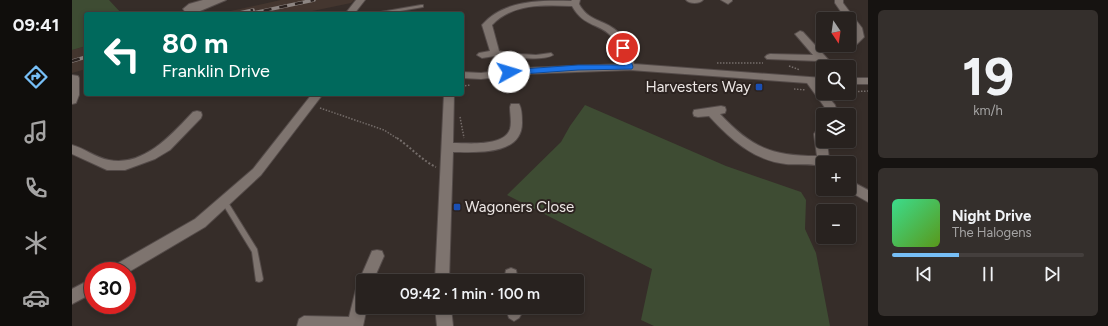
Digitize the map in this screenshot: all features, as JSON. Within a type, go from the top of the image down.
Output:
[{"type":"street","points":[[212,0],[203,4],[191,5],[187,9],[190,12],[222,0]]},
{"type":"street","points":[[351,12],[361,0]]},
{"type":"street","points":[[690,0],[699,0]]},
{"type":"street","points":[[839,0],[839,3],[845,12]]},
{"type":"street","points":[[482,55],[499,54],[487,25],[492,16],[501,9],[512,4],[526,2],[575,2],[582,16],[614,33],[621,44],[630,67]]},
{"type":"street","points":[[856,27],[859,37],[856,40]]},
{"type":"street","points":[[800,34],[822,58]]},
{"type":"street","points":[[770,57],[822,58]]},
{"type":"street","points":[[464,75],[481,76],[562,68],[630,67],[816,80]]},
{"type":"street","points":[[72,100],[74,95],[73,78],[84,75]]},
{"type":"street","points":[[810,80],[831,108]]},
{"type":"street","points":[[856,81],[868,81]]},
{"type":"street","points":[[442,274],[449,96]]},
{"type":"street","points":[[133,262],[200,223],[257,172],[315,99]]},
{"type":"street","points":[[447,147],[496,146],[506,142],[512,137],[522,118],[515,107]]},
{"type":"street","points":[[698,113],[716,111],[730,133],[742,142],[761,152],[783,159],[816,161]]},
{"type":"street","points":[[72,149],[107,165],[125,165],[151,156],[166,147],[184,121],[197,115]]},
{"type":"street","points":[[856,189],[868,197]]},
{"type":"street","points":[[369,274],[377,256]]},
{"type":"street","points":[[72,297],[84,290]]},
{"type":"street","points":[[304,324],[355,326],[358,314]]},
{"type":"street","points":[[444,314],[445,326]]},
{"type":"lane","points":[[386,12],[421,6]]},
{"type":"lane","points":[[499,54],[536,57],[551,55]]},
{"type":"lane","points":[[224,201],[255,251],[259,279]]},
{"type":"path","points":[[856,92],[868,91]]},
{"type":"path","points":[[315,99],[384,130],[410,146],[430,165],[446,169]]},
{"type":"path","points":[[459,110],[466,147]]},
{"type":"shaded area","points":[[281,0],[354,0],[351,3],[308,12],[226,12]]},
{"type":"shaded area","points":[[84,47],[84,70],[72,73],[72,50]]},
{"type":"green space","points":[[72,0],[109,0],[120,12],[84,12],[84,47],[72,50]]},
{"type":"green space","points":[[585,105],[726,166],[801,192],[806,200],[805,229],[816,253],[830,326],[654,326],[641,320],[652,269],[507,195],[561,142]]},
{"type":"railway","points":[[257,12],[314,0]]},
{"type":"railway","points":[[244,12],[253,10]]},
{"type":"railway","points":[[72,61],[84,58]]},
{"type":"place","name":"Harvesters Way","points":[[759,87]]},
{"type":"place","name":"Wagoners Close","points":[[457,207]]},
{"type":"route","points":[[509,72],[630,67],[623,48]]}]
